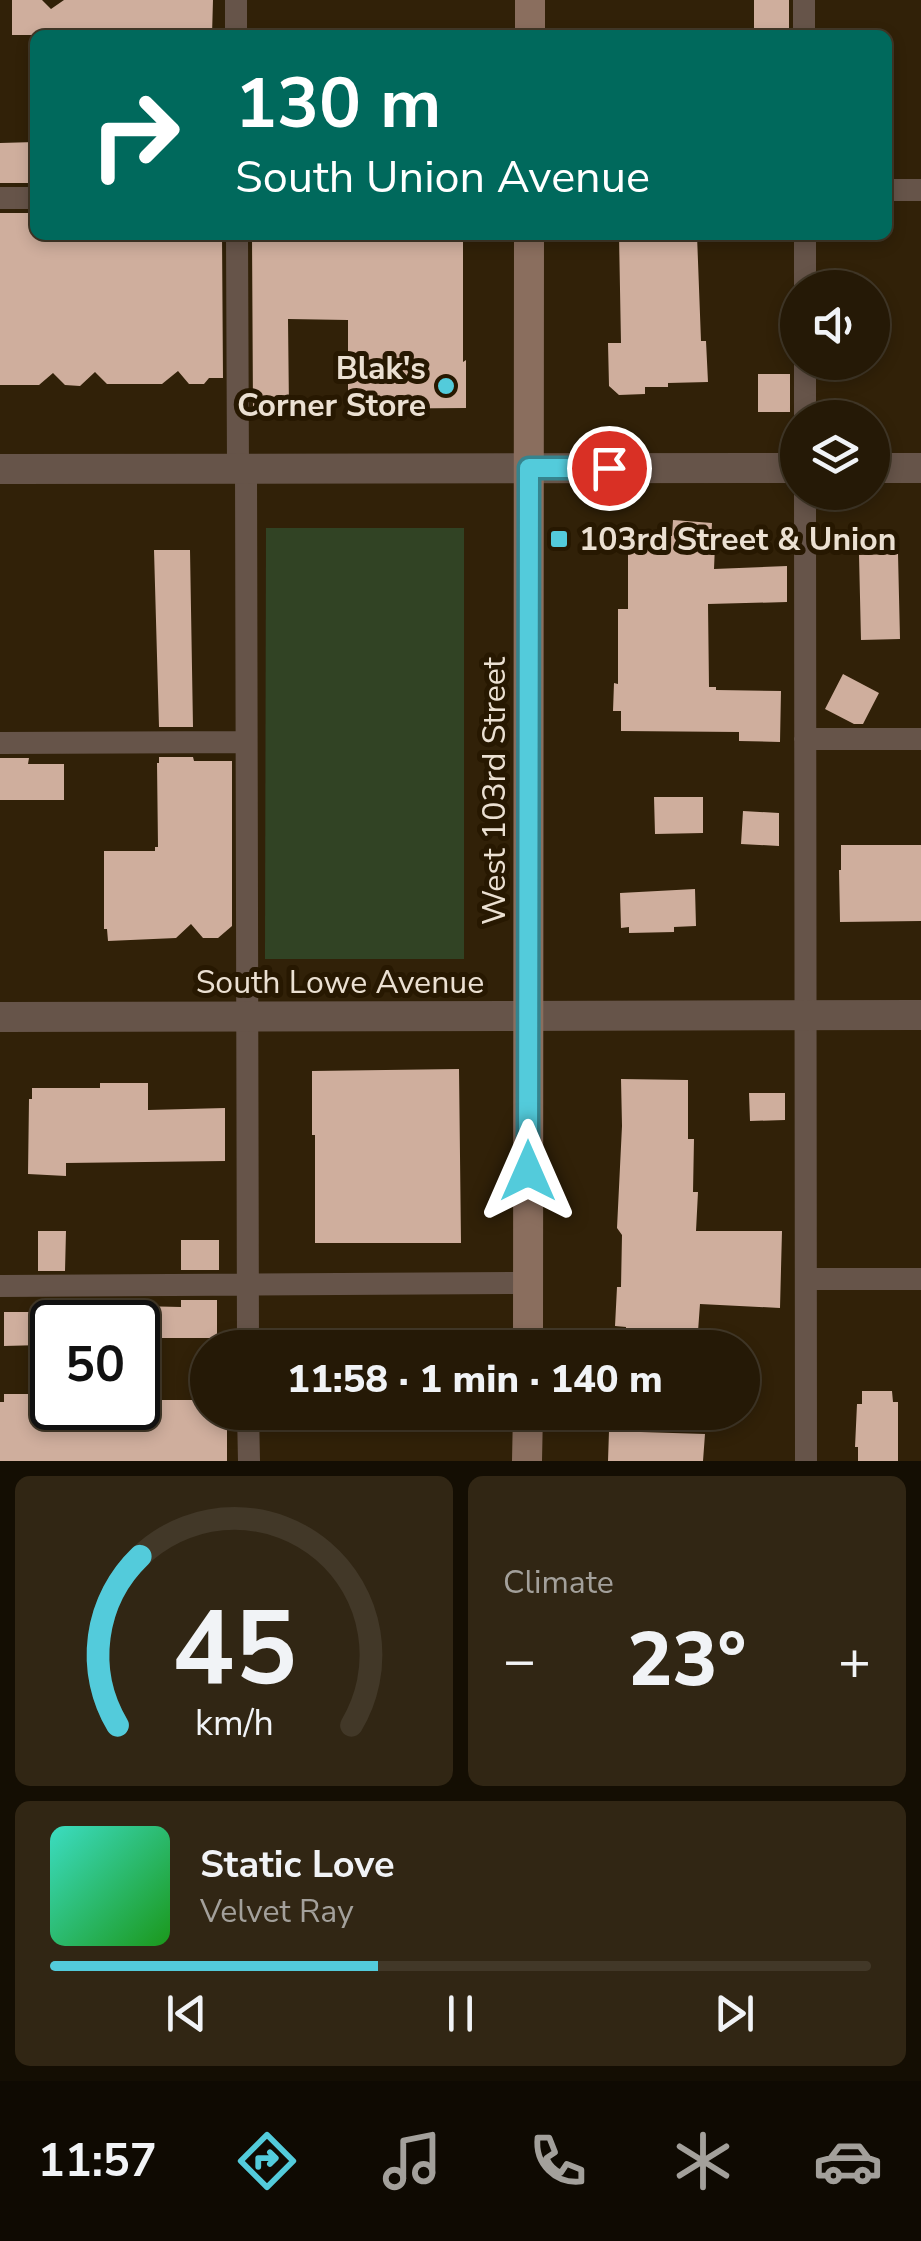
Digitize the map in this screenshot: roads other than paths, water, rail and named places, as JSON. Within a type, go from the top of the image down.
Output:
[{"type":"main road","points":[[530,0],[530,30]]},
{"type":"main road","name":"West 103rd Street","points":[[528,1330],[529,240]]},
{"type":"main road","points":[[528,1430],[528,1461]]},
{"type":"street","points":[[0,468],[780,468]]},
{"type":"street","points":[[890,468],[921,468]]},
{"type":"street","name":"South Lowe Avenue","points":[[0,1017],[921,1015]]},
{"type":"lane","points":[[236,0],[236,30]]},
{"type":"lane","points":[[804,0],[804,30]]},
{"type":"lane","points":[[892,190],[921,190]]},
{"type":"lane","points":[[0,198],[30,198]]},
{"type":"lane","points":[[237,240],[246,742],[248,1330]]},
{"type":"lane","points":[[804,240],[805,270]]},
{"type":"lane","points":[[805,510],[806,1461]]},
{"type":"lane","points":[[805,740],[921,739]]},
{"type":"lane","points":[[0,743],[246,742]]},
{"type":"lane","points":[[806,1279],[921,1279]]},
{"type":"lane","points":[[0,1286],[528,1282]]},
{"type":"lane","points":[[248,1430],[248,1461]]},
{"type":"place","name":"Blak's Corner Store","points":[[446,386]]},
{"type":"place","name":"103rd Street & Union","points":[[559,539]]}]
